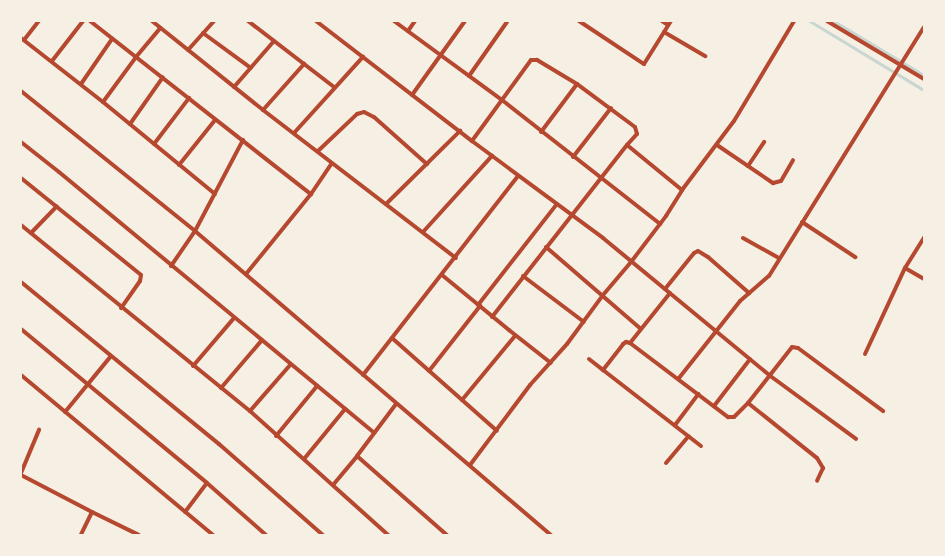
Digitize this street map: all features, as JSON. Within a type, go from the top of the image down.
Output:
[{"type":"street","points":[[39,21],[22,39],[81,84],[215,194]]},
{"type":"street","points":[[52,62],[83,21]]},
{"type":"street","points":[[90,21],[311,194]]},
{"type":"street","points":[[152,21],[263,110],[387,203],[456,258]]},
{"type":"street","points":[[188,50],[214,21]]},
{"type":"street","points":[[248,21],[334,87]]},
{"type":"street","points":[[394,21],[502,100],[660,224]]},
{"type":"street","points":[[408,31],[415,21]]},
{"type":"street","points":[[412,95],[465,21]]},
{"type":"street","points":[[580,21],[644,64],[670,23],[662,21]]},
{"type":"street","points":[[470,465],[530,385],[551,363],[660,224],[681,191],[717,145],[794,21]]},
{"type":"street","points":[[827,21],[924,79]]},
{"type":"street","points":[[319,22],[460,131],[472,142],[603,238],[769,375],[856,440]]},
{"type":"street","points":[[468,76],[508,22]]},
{"type":"street","points":[[679,378],[716,331],[749,293],[769,276],[924,27]]},
{"type":"street","points":[[103,102],[136,57],[160,28]]},
{"type":"street","points":[[664,32],[704,56]]},
{"type":"street","points":[[203,33],[251,68]]},
{"type":"street","points":[[81,84],[112,39]]},
{"type":"street","points":[[234,87],[274,41]]},
{"type":"street","points":[[294,132],[363,57]]},
{"type":"street","points":[[472,142],[531,60],[534,59],[577,84],[611,108],[636,130],[636,134],[492,317]]},
{"type":"street","points":[[263,110],[304,64]]},
{"type":"street","points":[[130,124],[163,77]]},
{"type":"street","points":[[541,132],[577,84]]},
{"type":"street","points":[[21,91],[195,231],[551,535]]},
{"type":"street","points":[[154,144],[189,98]]},
{"type":"street","points":[[573,157],[611,108]]},
{"type":"street","points":[[318,151],[357,114],[364,112],[374,117],[426,164]]},
{"type":"street","points":[[179,165],[215,120]]},
{"type":"street","points":[[387,203],[460,131]]},
{"type":"street","points":[[171,266],[195,231],[243,140]]},
{"type":"street","points":[[21,142],[374,434]]},
{"type":"street","points":[[748,166],[764,142]]},
{"type":"street","points":[[627,145],[681,191]]},
{"type":"street","points":[[717,145],[773,183],[780,181],[794,160]]},
{"type":"street","points":[[423,232],[492,156]]},
{"type":"street","points":[[246,274],[311,194],[332,163]]},
{"type":"street","points":[[363,374],[456,258],[518,176]]},
{"type":"street","points":[[21,178],[141,275],[140,281],[121,308]]},
{"type":"street","points":[[429,370],[557,204]]},
{"type":"street","points":[[31,233],[57,206]]},
{"type":"street","points":[[802,222],[855,257]]},
{"type":"street","points":[[21,225],[121,308],[250,411],[276,436],[333,484],[386,534]]},
{"type":"street","points":[[744,238],[779,258]]},
{"type":"street","points":[[865,354],[905,268],[924,238]]},
{"type":"street","points":[[546,247],[641,329]]},
{"type":"street","points":[[664,289],[694,253],[698,251],[708,257],[749,293]]},
{"type":"street","points":[[905,268],[924,279]]},
{"type":"street","points":[[442,274],[515,336],[551,363]]},
{"type":"street","points":[[523,276],[584,322]]},
{"type":"street","points":[[21,282],[219,444],[323,535]]},
{"type":"street","points":[[630,343],[670,293]]},
{"type":"street","points":[[193,366],[234,318]]},
{"type":"street","points":[[21,329],[207,483],[266,535]]},
{"type":"street","points":[[462,400],[515,336]]},
{"type":"street","points":[[392,338],[497,431]]},
{"type":"street","points":[[220,388],[262,340]]},
{"type":"street","points":[[604,370],[623,344],[626,342],[630,343],[679,378],[728,417],[734,417],[748,403],[790,348],[795,347],[883,411]]},
{"type":"street","points":[[65,412],[86,383],[110,356]]},
{"type":"street","points":[[589,359],[701,446]]},
{"type":"street","points":[[714,406],[750,359]]},
{"type":"street","points":[[250,411],[290,364]]},
{"type":"street","points":[[21,375],[213,535]]},
{"type":"street","points":[[276,436],[317,386]]},
{"type":"street","points":[[675,425],[698,394]]},
{"type":"street","points":[[748,403],[817,458],[823,468],[817,481]]},
{"type":"street","points":[[333,484],[357,456],[396,404]]},
{"type":"street","points":[[304,459],[345,409]]},
{"type":"street","points":[[39,430],[21,474],[92,512],[140,535]]},
{"type":"street","points":[[666,463],[689,436]]},
{"type":"street","points":[[357,456],[447,535]]},
{"type":"street","points":[[185,512],[207,483]]},
{"type":"street","points":[[81,535],[92,512]]},
{"type":"waterway","points":[[810,21],[924,90]]},
{"type":"waterway","points":[[834,21],[924,75]]}]
